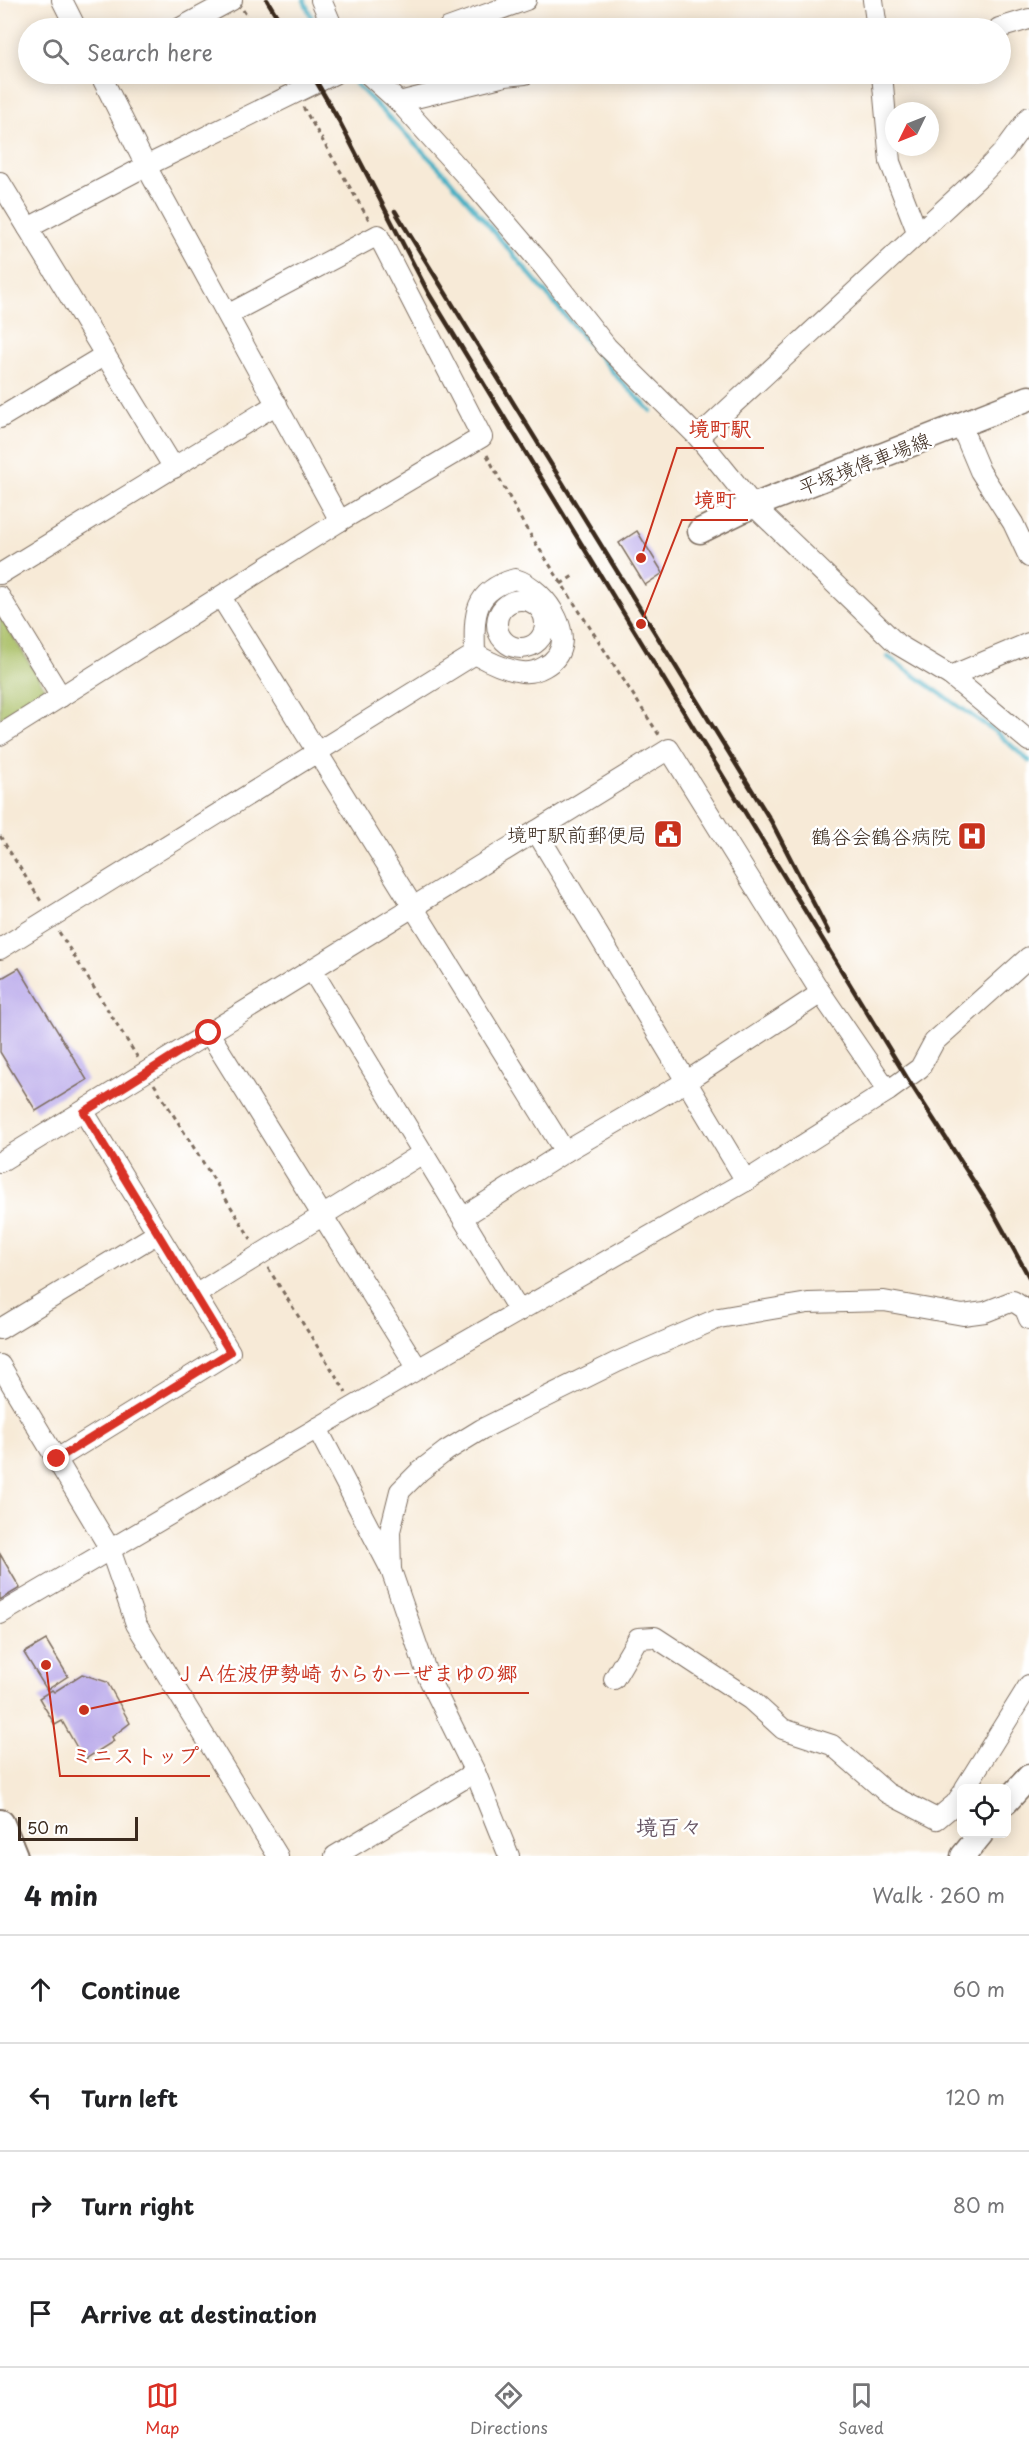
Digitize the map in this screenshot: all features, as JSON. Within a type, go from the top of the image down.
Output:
[{"type":"highway","points":[[0,1824],[13,1856]]},
{"type":"main road","name":"平塚境停車場線","points":[[700,531],[743,510],[1029,398]]},
{"type":"main road","points":[[1011,1797],[1029,1777]]},
{"type":"main road","points":[[963,1856],[977,1838]]},
{"type":"street","points":[[62,0],[71,18]]},
{"type":"street","points":[[321,0],[329,18]]},
{"type":"street","points":[[476,18],[526,0]]},
{"type":"street","points":[[873,0],[876,18]]},
{"type":"street","points":[[205,18],[238,5]]},
{"type":"street","points":[[1011,24],[1029,19]]},
{"type":"street","points":[[105,84],[147,166],[340,521]]},
{"type":"street","points":[[28,228],[313,84]]},
{"type":"street","points":[[379,84],[399,102],[543,266],[607,347],[698,437],[743,510],[897,644],[951,676],[1029,741]]},
{"type":"street","points":[[399,102],[473,84]]},
{"type":"street","points":[[883,84],[890,162],[918,234]]},
{"type":"street","points":[[698,437],[979,177],[1004,151],[1029,117]]},
{"type":"street","points":[[0,182],[174,468]]},
{"type":"street","points":[[0,735],[340,521],[482,437],[378,235],[229,314]]},
{"type":"street","points":[[2,413],[105,355]]},
{"type":"street","points":[[0,574],[277,404]]},
{"type":"street","points":[[960,426],[980,471],[1013,522],[1029,557]]},
{"type":"street","points":[[515,579],[526,582],[560,624],[562,642],[558,653],[550,664],[534,672],[524,673],[500,666],[474,654],[474,626],[478,604],[484,595],[502,583],[515,579]]},
{"type":"street","points":[[0,597],[61,697]]},
{"type":"street","points":[[221,597],[564,1152]]},
{"type":"street","points":[[529,602],[546,609],[544,632],[532,646],[523,648],[509,645],[500,635],[497,626],[503,609],[511,603],[529,602]]},
{"type":"street","points":[[474,626],[497,626]]},
{"type":"street","points":[[951,676],[1029,643]]},
{"type":"street","points":[[500,666],[509,645]]},
{"type":"street","points":[[0,949],[474,654]]},
{"type":"street","points":[[0,1162],[669,749],[820,993],[888,1091]]},
{"type":"street","points":[[536,831],[746,1181]]},
{"type":"street","points":[[0,1614],[354,1406],[746,1181],[888,1091],[920,1068],[934,1042],[1029,957]]},
{"type":"street","points":[[312,970],[519,1311]]},
{"type":"street","points":[[463,1217],[564,1152],[687,1081],[820,993]]},
{"type":"street","points":[[209,1033],[418,1369]]},
{"type":"street","points":[[57,1459],[230,1352],[84,1112]]},
{"type":"street","points":[[195,1295],[423,1153]]},
{"type":"street","points":[[0,1329],[158,1233]]},
{"type":"street","points":[[391,1570],[390,1531],[399,1491],[446,1451],[493,1424],[617,1362],[719,1318],[808,1303],[884,1301],[963,1315],[985,1312],[1013,1301],[1025,1309],[1029,1319]]},
{"type":"street","points":[[0,1365],[110,1549],[136,1624],[278,1856]]},
{"type":"street","points":[[317,1428],[391,1570],[428,1677],[475,1772],[509,1856]]},
{"type":"street","points":[[614,1679],[638,1638],[655,1637],[752,1700],[783,1729],[832,1745],[887,1793],[937,1819],[957,1802]]},
{"type":"street","points":[[967,1784],[1029,1685]]},
{"type":"street","points":[[335,1856],[475,1772]]},
{"type":"path","points":[[238,5],[248,18]]},
{"type":"path","points":[[295,93],[378,235]]},
{"type":"path","points":[[478,440],[524,525],[669,749]]},
{"type":"path","points":[[561,584],[573,576]]},
{"type":"path","points":[[0,836],[354,1406]]},
{"type":"green space","points":[[0,615],[44,686],[42,693],[0,719]]},
{"type":"building","points":[[637,531],[663,573],[645,585],[619,543]]},
{"type":"building","points":[[19,968],[87,1080],[36,1111],[0,1052],[0,979]]},
{"type":"building","points":[[0,1554],[20,1588],[0,1600]]},
{"type":"building","points":[[46,1640],[68,1676],[47,1690],[24,1653]]},
{"type":"building","points":[[82,1674],[107,1682],[130,1723],[112,1737],[114,1741],[84,1760],[62,1721],[55,1725],[39,1698],[52,1690],[54,1692]]},
{"type":"waterway","points":[[304,0],[312,18]]},
{"type":"waterway","points":[[356,84],[445,174],[616,376],[651,411]]},
{"type":"waterway","points":[[888,657],[997,733],[1029,761]]},
{"type":"railway","points":[[267,0],[278,18]]},
{"type":"railway","points":[[318,84],[338,119]]},
{"type":"railway","points":[[335,113],[429,294],[907,1078],[992,1210],[1029,1277]]},
{"type":"railway","points":[[395,211],[771,821],[829,933]]},
{"type":"place","name":"境町駅","points":[[641,558]]},
{"type":"place","name":"境町","points":[[641,624]]},
{"type":"place","name":"境町駅前郵便局","points":[[668,834]]},
{"type":"place","name":"鶴谷会鶴谷病院","points":[[972,836]]},
{"type":"place","name":"ミニストップ","points":[[46,1665]]},
{"type":"place","name":"ＪＡ佐波伊勢崎 からかーぜまゆの郷","points":[[84,1710]]},
{"type":"district","name":"境百々","points":[[669,1825]]},
{"type":"route","points":[[57,1459],[230,1352],[84,1112],[209,1033]]}]
